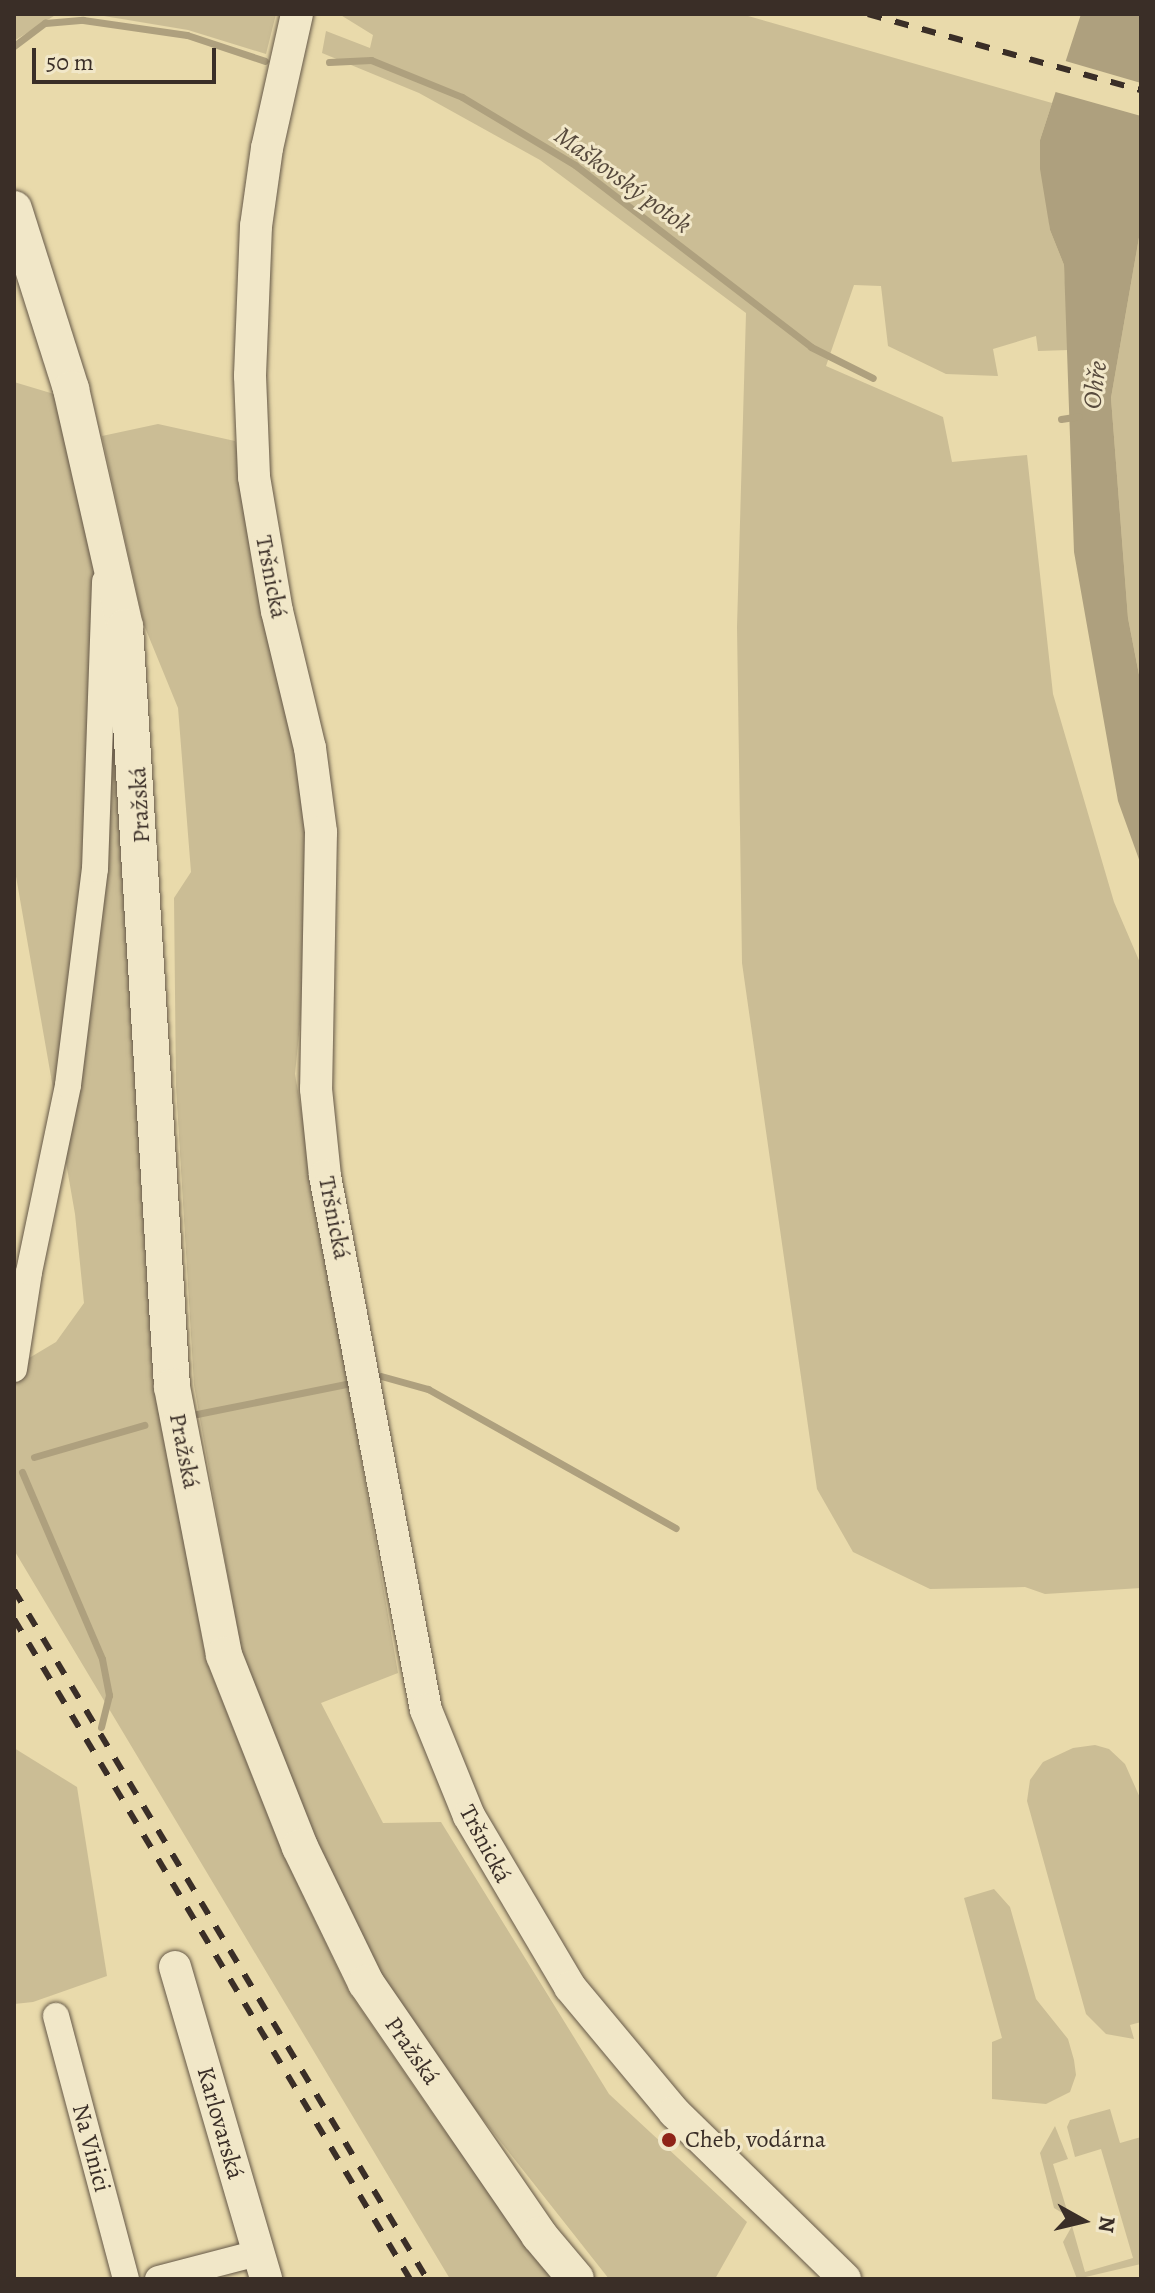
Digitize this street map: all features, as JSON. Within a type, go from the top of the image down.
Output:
[{"type":"main road","name":"Pražská","points":[[14,209],[71,389],[106,525],[125,627],[137,750],[172,1387],[224,1655],[300,1847],[366,1983],[539,2235],[576,2279]]},
{"type":"street","name":"Tršnická","points":[[297,14],[267,148],[256,226],[250,376],[254,477],[277,611],[310,748],[321,832],[316,1089],[325,1176],[426,1710],[469,1816],[570,1987],[674,2112],[845,2279]]},
{"type":"street","name":"Pražská","points":[[14,1369],[68,1085],[95,869],[106,525]]},
{"type":"street","name":"Karlovarská","points":[[175,1967],[262,2266]]},
{"type":"street","name":"Na Vinici","points":[[56,2016],[126,2279]]},
{"type":"street","points":[[158,2279],[262,2266]]},
{"type":"shaded area","points":[[14,14],[57,14],[14,41]]},
{"type":"shaded area","points":[[92,14],[276,14],[266,54],[188,30]]},
{"type":"shaded area","points":[[339,14],[741,14],[1052,103],[1040,140],[1050,230],[1064,265],[1069,350],[1038,351],[1036,336],[993,349],[998,376],[946,374],[888,346],[881,286],[854,285],[826,366],[943,417],[952,462],[1027,455],[1053,694],[1114,902],[1141,965],[1141,1588],[1045,1594],[1025,1587],[930,1589],[853,1552],[817,1489],[742,963],[737,627],[746,313],[540,160],[419,93],[322,53],[326,31],[370,48],[373,35]]},
{"type":"shaded area","points":[[1141,226],[1141,685],[1128,618],[1111,398]]},
{"type":"shaded area","points":[[14,382],[54,394],[107,630],[157,1389],[206,1660],[283,1854],[349,1992],[444,2130],[561,2279],[450,2279],[14,1550],[14,1367],[56,1342],[84,1303],[75,1214],[14,865]]},
{"type":"shaded area","points":[[158,424],[235,441],[304,799],[312,905],[295,1074],[398,1673],[321,1703],[383,1823],[441,1822],[609,2094],[747,2222],[715,2279],[609,2279],[474,2108],[381,1974],[316,1839],[241,1650],[194,1385],[176,1086],[174,898],[191,872],[178,708],[144,625],[102,436]]},
{"type":"shaded area","points":[[1095,1745],[1109,1749],[1125,1764],[1141,1800],[1141,2022],[1130,2025],[1134,2039],[1106,2034],[1086,2014],[1027,1801],[1030,1780],[1043,1762],[1073,1748]]},
{"type":"shaded area","points":[[14,1748],[77,1787],[107,1976],[33,2002],[14,2004]]},
{"type":"shaded area","points":[[994,1889],[1010,1907],[1036,1999],[1068,2039],[1074,2060],[1076,2075],[1070,2092],[1046,2104],[992,2099],[992,2042],[1002,2038],[964,1898]]},
{"type":"shaded area","points":[[1110,2109],[1120,2143],[1141,2137],[1141,2264],[1077,2279],[1063,2242],[1072,2226],[1085,2272],[1133,2258],[1101,2149],[1075,2157],[1067,2127],[1070,2120]]},
{"type":"shaded area","points":[[1055,2126],[1068,2159],[1053,2164],[1069,2217],[1054,2208],[1040,2153]]},
{"type":"water","name":"Ohře","points":[[1081,14],[1141,14],[1141,226],[1111,398],[1128,618],[1141,685],[1141,865],[1118,801],[1074,552],[1064,265],[1050,230],[1040,169],[1040,140]]},
{"type":"pier","points":[[1062,60],[1141,83],[1141,116],[1052,91]]},
{"type":"waterway","name":"Maškovský potok","points":[[14,46],[45,23],[83,20],[187,35],[265,61]]},
{"type":"waterway","name":"Maškovský potok","points":[[329,62],[371,60],[462,97],[575,165],[811,347],[873,378]]},
{"type":"waterway","name":"Maškovský potok","points":[[1061,419],[1079,416]]},
{"type":"waterway","points":[[381,1376],[428,1389],[676,1528]]},
{"type":"waterway","points":[[197,1414],[346,1384]]},
{"type":"waterway","points":[[34,1457],[144,1425]]},
{"type":"waterway","points":[[22,1472],[102,1659],[109,1695],[101,1727]]},
{"type":"railway","points":[[868,14],[1141,90]]},
{"type":"railway","points":[[14,1590],[427,2279]]},
{"type":"railway","points":[[14,1619],[410,2279]]},
{"type":"place","name":"Cheb, vodárna","points":[[669,2140]]}]
